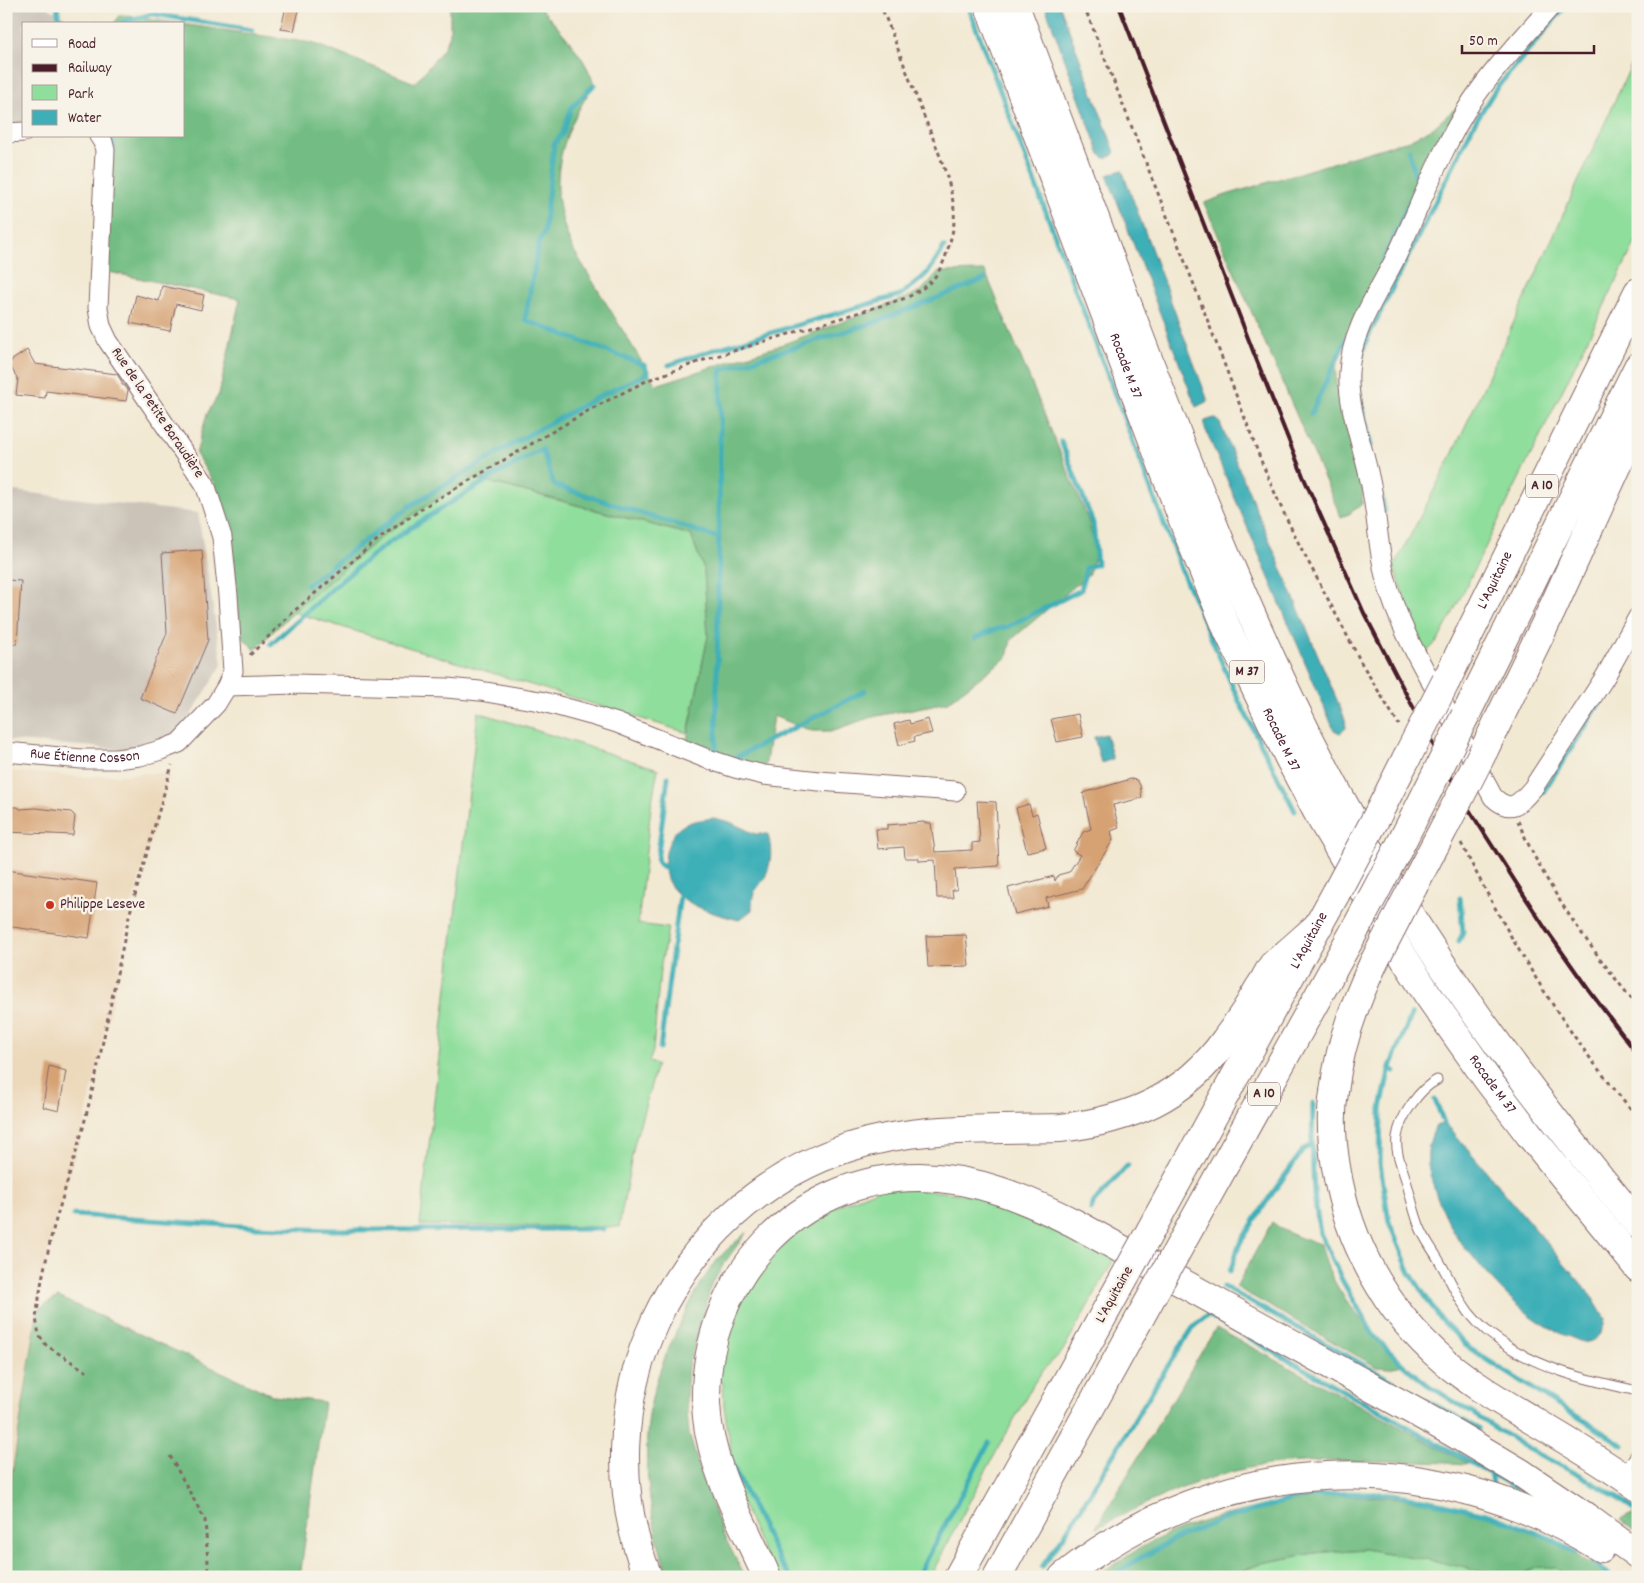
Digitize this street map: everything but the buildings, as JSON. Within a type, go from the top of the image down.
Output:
[{"type":"highway","name":"Rocade M 37","points":[[988,6],[1195,552],[1238,655],[1292,764],[1320,817],[1390,936],[1428,995],[1487,1079],[1529,1134],[1638,1268]]},
{"type":"highway","name":"Rocade M 37","points":[[1015,6],[1191,470],[1267,650],[1342,801],[1411,918],[1490,1036],[1535,1097],[1638,1224]]},
{"type":"highway","name":"L'Aquitaine","points":[[958,1577],[1319,925],[1377,816],[1638,292]]},
{"type":"highway","name":"A 10","points":[[997,1577],[1356,928],[1427,792],[1638,368]]},
{"type":"highway","points":[[1630,1481],[1469,1380],[1423,1342],[1398,1313],[1384,1293],[1359,1248],[1350,1225],[1340,1188],[1334,1152],[1332,1122],[1334,1092],[1342,1045],[1352,1013],[1374,962],[1416,883],[1452,832],[1484,750],[1531,656],[1626,447],[1638,405]]},
{"type":"highway","points":[[648,1577],[633,1531],[626,1495],[626,1425],[630,1393],[648,1334],[671,1289],[704,1244],[725,1222],[753,1198],[783,1177],[814,1161],[848,1148],[893,1136],[928,1131],[1044,1128],[1082,1125],[1109,1120],[1162,1099],[1195,1074],[1212,1057],[1242,1016],[1273,965],[1319,925]]},
{"type":"highway","points":[[766,1577],[724,1481],[709,1432],[706,1404],[708,1360],[725,1302],[756,1253],[779,1229],[806,1210],[837,1193],[863,1184],[889,1179],[920,1177],[952,1180],[993,1188],[1030,1202],[1074,1223],[1452,1432],[1521,1473],[1638,1555]]},
{"type":"highway","points":[[1063,1577],[1105,1546],[1156,1518],[1191,1503],[1220,1493],[1278,1480],[1359,1474],[1429,1481],[1504,1501],[1542,1515],[1576,1532],[1638,1574]]},
{"type":"street","points":[[1551,6],[1488,78],[1458,126],[1412,225],[1360,328],[1350,360],[1349,390],[1374,497],[1377,533],[1385,575],[1400,619],[1413,650],[1493,797],[1500,803],[1508,807],[1514,805],[1522,801],[1533,788],[1605,676],[1638,617]]},
{"type":"street","points":[[6,133],[22,132]]},
{"type":"street","name":"Rue de la Petite Baraudière","points":[[100,138],[105,150],[98,308],[102,326],[108,341],[205,484],[222,537],[228,596],[230,678]]},
{"type":"street","points":[[179,743],[216,704],[230,678],[295,684],[447,688],[480,691],[540,701],[584,713],[617,723],[698,756],[764,775],[955,791]]},
{"type":"street","name":"Rue Étienne Cosson","points":[[6,752],[82,759],[116,759],[140,756],[179,743]]},
{"type":"lane","points":[[1437,1080],[1429,1084],[1420,1093],[1407,1113],[1400,1126],[1397,1138],[1397,1151],[1420,1226],[1461,1301],[1498,1340],[1518,1353],[1560,1372],[1638,1391]]},
{"type":"lane","points":[[1630,1481],[1638,1451]]},
{"type":"path","points":[[230,678],[293,612],[382,536],[429,504],[591,409],[648,380],[704,360],[906,298],[922,290],[932,281],[938,272],[951,239],[954,220],[953,200],[941,159],[881,6]]},
{"type":"path","points":[[1084,6],[1281,507],[1362,664],[1401,728]]},
{"type":"path","points":[[87,1372],[46,1345],[39,1335],[36,1318],[52,1233],[82,1132],[129,916],[179,743]]},
{"type":"path","points":[[1514,805],[1526,840],[1554,891],[1578,928],[1638,1007]]},
{"type":"path","points":[[1452,832],[1539,982],[1609,1083],[1638,1118]]},
{"type":"path","points":[[170,1456],[204,1520],[209,1577]]},
{"type":"shaded area","points":[[6,6],[45,6],[73,22],[22,22],[22,134],[6,135]]},
{"type":"shaded area","points":[[6,490],[198,513],[222,665],[180,732],[131,750],[6,740]]},
{"type":"shaded area","points":[[6,771],[82,777],[170,772],[129,916],[113,999],[82,1132],[52,1233],[42,1279],[6,1512]]},
{"type":"green space","points":[[450,6],[539,6],[579,54],[594,85],[572,124],[564,144],[558,184],[559,205],[564,227],[573,249],[656,385],[781,345],[906,298],[922,290],[938,272],[985,271],[1089,522],[1096,554],[1088,575],[1011,640],[1007,657],[948,702],[872,717],[831,731],[812,731],[773,716],[764,775],[685,750],[708,636],[704,570],[691,535],[474,478],[429,504],[382,536],[293,612],[255,650],[241,636],[232,538],[215,485],[196,454],[207,414],[219,394],[240,299],[99,270],[99,138],[185,138],[185,24],[312,43],[415,83],[442,51],[450,35]]},
{"type":"green space","points":[[120,15],[168,22],[115,22]]},
{"type":"green space","points":[[1638,50],[1638,237],[1453,613],[1439,639],[1425,654],[1394,567],[1449,461]]},
{"type":"green space","points":[[1458,106],[1336,367],[1336,383],[1363,486],[1362,504],[1349,514],[1341,517],[1204,203],[1409,140],[1433,128]]},
{"type":"green space","points":[[473,478],[691,535],[704,570],[708,636],[688,733],[293,612],[382,536],[429,504]]},
{"type":"green space","points":[[478,712],[658,769],[651,807],[638,924],[668,928],[660,970],[653,1051],[649,1062],[657,1064],[634,1145],[619,1227],[420,1225]]},
{"type":"green space","points":[[884,1187],[1000,1197],[1116,1256],[1062,1352],[1045,1368],[1034,1383],[930,1577],[774,1577],[725,1464],[732,1457],[724,1407],[723,1383],[714,1379],[746,1280],[803,1220]]},
{"type":"green space","points":[[1272,1222],[1295,1236],[1321,1244],[1329,1270],[1343,1295],[1372,1333],[1403,1365],[1388,1368],[1377,1367],[1236,1287]]},
{"type":"green space","points":[[747,1232],[725,1262],[711,1286],[688,1367],[686,1400],[689,1434],[701,1473],[722,1532],[745,1577],[668,1577],[656,1533],[648,1486],[647,1438],[653,1394],[668,1351],[697,1291],[719,1258]]},
{"type":"green space","points":[[58,1297],[274,1396],[324,1402],[300,1577],[6,1577],[6,1512],[38,1309]]},
{"type":"green space","points":[[1216,1328],[1469,1464],[1400,1461],[1329,1461],[1284,1463],[1254,1467],[1220,1475],[1183,1488],[1147,1503],[1095,1529]]},
{"type":"green space","points":[[1327,1495],[1391,1497],[1444,1504],[1490,1515],[1550,1538],[1612,1577],[1567,1577],[1556,1567],[1538,1567],[1522,1575],[1493,1574],[1420,1558],[1364,1549],[1314,1553],[1262,1563],[1228,1577],[1097,1577],[1149,1543],[1192,1525],[1236,1513]]},
{"type":"green space","points":[[1638,1511],[1638,1534],[1620,1520]]},
{"type":"green space","points":[[1364,1549],[1522,1575],[1538,1567],[1556,1567],[1567,1577],[1228,1577],[1262,1563],[1314,1553]]},
{"type":"water","points":[[1045,6],[1060,6],[1115,152],[1112,156],[1105,158],[1100,155]]},
{"type":"water","points":[[1122,170],[1208,401],[1196,407],[1107,175]]},
{"type":"water","points":[[1214,418],[1219,421],[1345,719],[1346,728],[1340,733],[1334,730],[1204,426],[1205,421]]},
{"type":"water","points":[[1106,734],[1113,759],[1101,763],[1094,737]]},
{"type":"water","points":[[714,818],[730,822],[755,834],[768,834],[771,856],[767,872],[764,880],[755,892],[752,910],[739,920],[715,914],[685,900],[670,885],[666,876],[666,853],[668,845],[676,832],[688,823]]},
{"type":"water","points":[[1444,1123],[1591,1295],[1605,1319],[1602,1330],[1595,1339],[1588,1342],[1579,1341],[1555,1331],[1529,1314],[1505,1294],[1457,1237],[1438,1199],[1428,1163],[1432,1135],[1436,1126]]},
{"type":"waterway","points":[[57,6],[59,18],[66,22]]},
{"type":"waterway","points":[[968,6],[1183,574],[1239,701],[1295,811]]},
{"type":"waterway","points":[[1371,445],[1359,381],[1362,355],[1366,341],[1474,124],[1495,90],[1566,6]]},
{"type":"waterway","points":[[123,22],[152,14],[252,30]]},
{"type":"waterway","points":[[307,585],[410,506],[521,439],[600,396],[648,373],[644,365],[525,320],[539,242],[544,232],[554,144],[563,133],[571,108],[594,85]]},
{"type":"waterway","points":[[113,151],[114,138]]},
{"type":"waterway","points":[[1381,266],[1417,185],[1409,150]]},
{"type":"waterway","points":[[669,365],[713,350],[900,295],[926,274],[944,247]]},
{"type":"waterway","points":[[716,754],[721,370],[876,322],[985,279]]},
{"type":"waterway","points":[[1311,414],[1347,337]]},
{"type":"waterway","points":[[975,638],[996,629],[1007,627],[1081,590],[1086,568],[1097,564],[1093,523],[1061,441]]},
{"type":"waterway","points":[[271,644],[345,577],[393,540],[467,493],[542,449],[554,485],[719,538]]},
{"type":"waterway","points":[[1382,497],[1385,511]]},
{"type":"waterway","points":[[1543,792],[1638,640]]},
{"type":"waterway","points":[[737,757],[865,691]]},
{"type":"waterway","points":[[665,868],[657,861],[668,777]]},
{"type":"waterway","points":[[660,1049],[680,895]]},
{"type":"waterway","points":[[1459,941],[1463,933],[1460,898]]},
{"type":"waterway","points":[[1394,1071],[1390,1067],[1412,1014]]},
{"type":"waterway","points":[[1390,1067],[1381,1108],[1380,1163],[1389,1222],[1410,1273],[1439,1317],[1469,1348],[1623,1445]]},
{"type":"waterway","points":[[1435,1100],[1444,1123]]},
{"type":"waterway","points":[[1313,1103],[1314,1195],[1320,1233],[1342,1280],[1374,1336],[1403,1365],[1428,1385],[1525,1447],[1604,1489],[1638,1512]]},
{"type":"waterway","points":[[1230,1271],[1240,1243],[1269,1198],[1304,1149],[1312,1145]]},
{"type":"waterway","points":[[1091,1210],[1094,1202],[1128,1165]]},
{"type":"waterway","points":[[74,1215],[255,1227],[333,1230],[604,1229]]},
{"type":"waterway","points":[[1224,1287],[1478,1429]]},
{"type":"waterway","points":[[1042,1567],[1064,1536],[1160,1378],[1194,1326],[1208,1315],[1490,1473],[1492,1484]]},
{"type":"waterway","points":[[917,1577],[989,1443]]},
{"type":"waterway","points":[[731,1463],[779,1561],[790,1577]]},
{"type":"waterway","points":[[1490,1473],[1525,1492]]},
{"type":"waterway","points":[[1111,1577],[1135,1561],[1179,1537],[1221,1520],[1300,1497],[1348,1493],[1393,1494],[1490,1515],[1550,1538],[1575,1553]]},
{"type":"waterway","points":[[1593,1564],[1612,1577]]},
{"type":"railway","points":[[1119,6],[1303,476],[1364,613],[1461,797],[1545,928],[1638,1055]]},
{"type":"place","name":"Philippe Leseve","points":[[50,905]]}]
